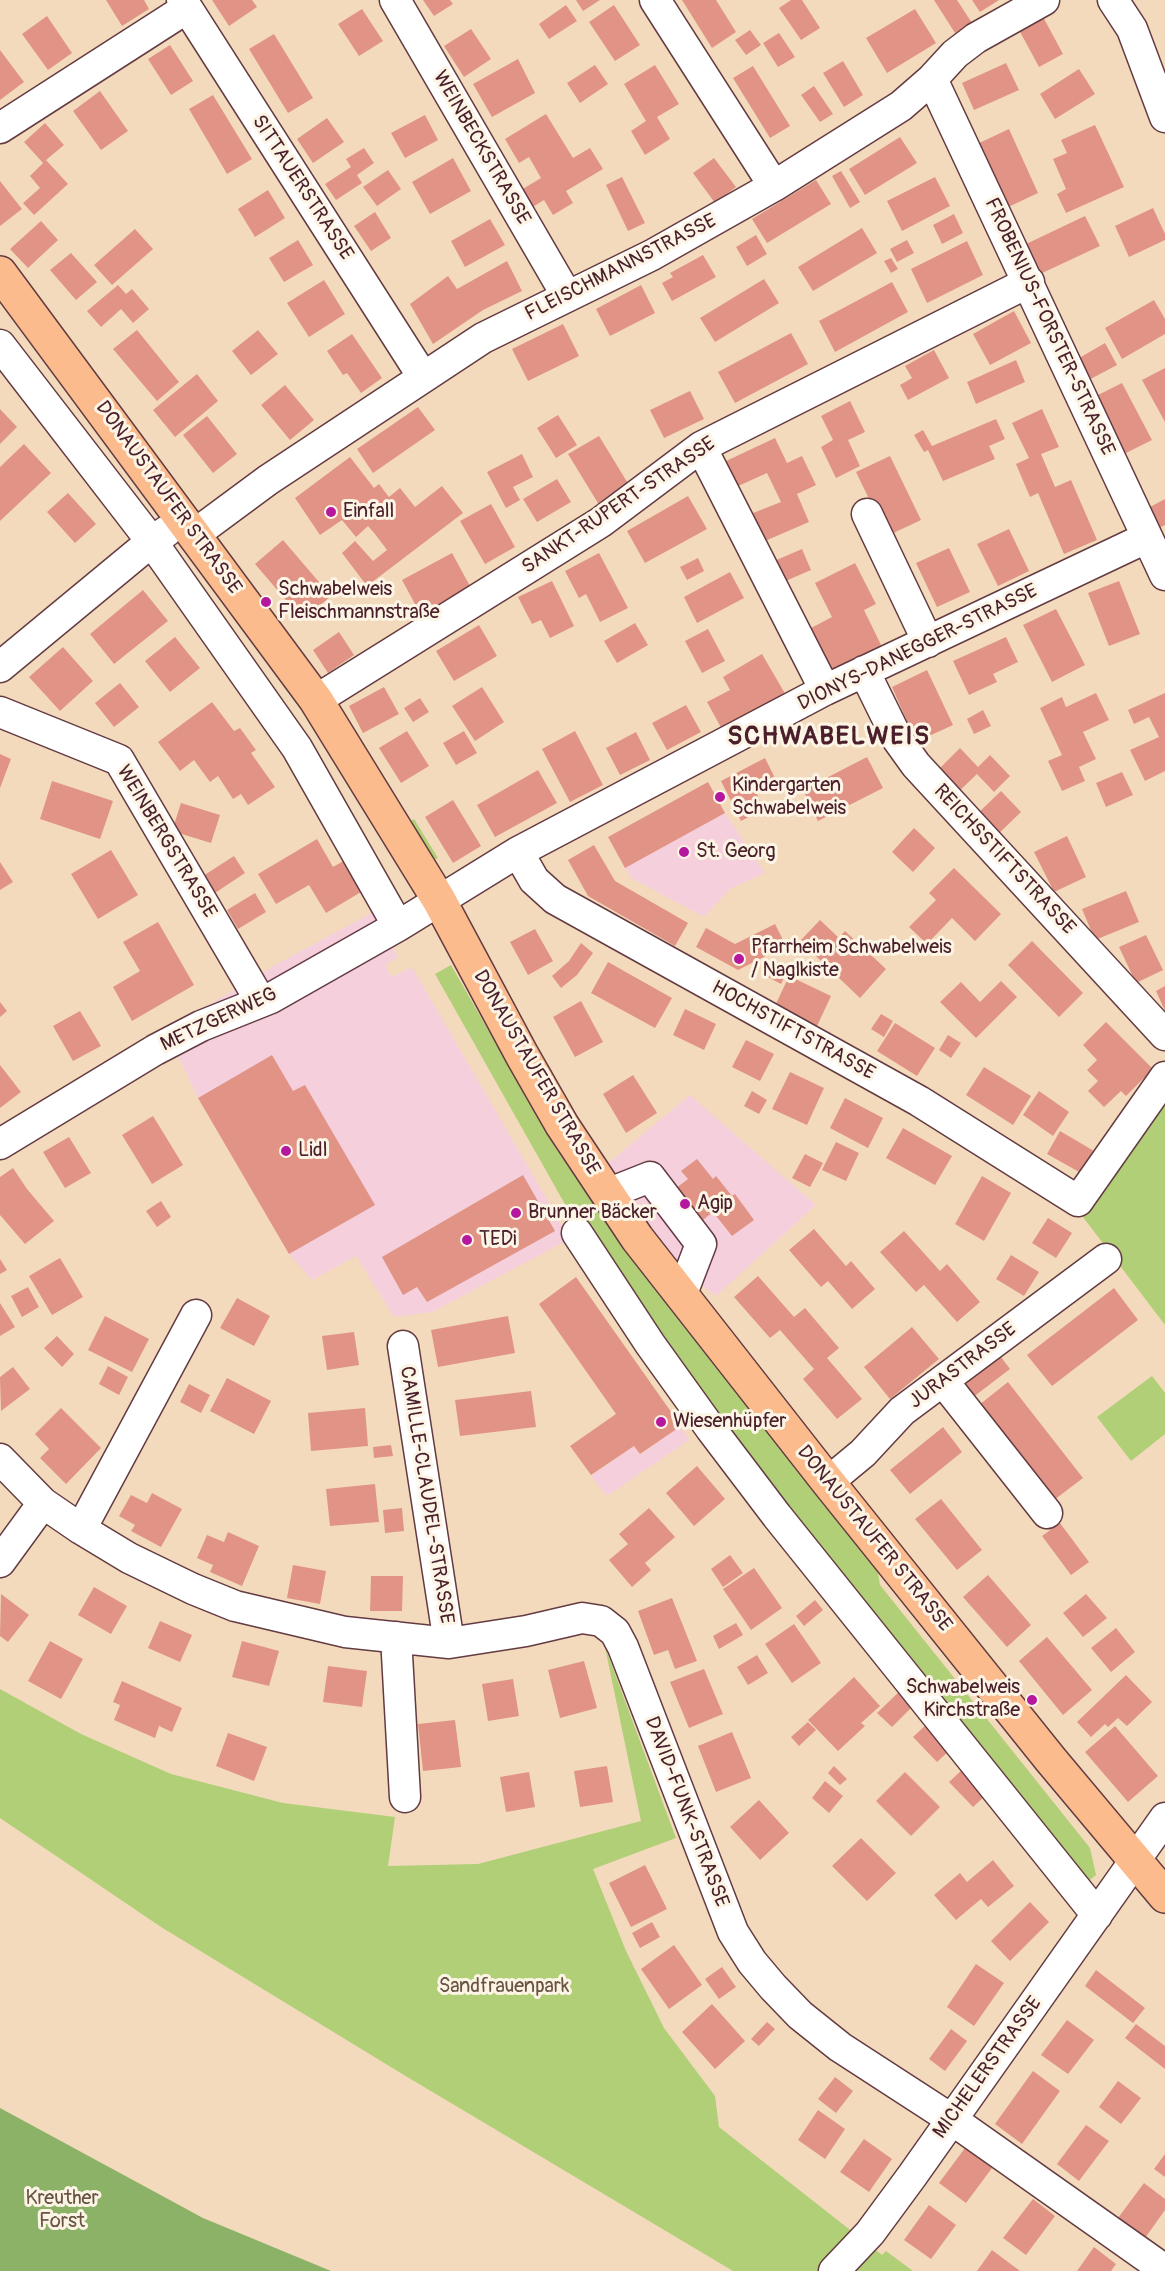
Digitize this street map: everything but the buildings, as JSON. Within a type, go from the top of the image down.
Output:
[{"type":"main road","name":"DONAUSTAUFER STRASSE","points":[[0,273],[316,700],[439,900],[527,1065],[562,1125],[607,1194],[681,1296],[833,1479],[1051,1760],[1165,1896]]},
{"type":"street","name":"WEINBECKSTRASSE","points":[[394,0],[567,296]]},
{"type":"street","points":[[656,0],[774,186]]},
{"type":"street","name":"FLEISCHMANNSTRASSE","points":[[189,526],[268,480],[483,338],[652,255],[774,186],[901,105],[932,79],[955,54],[976,38],[1044,0]]},
{"type":"street","points":[[1113,0],[1131,29],[1165,117]]},
{"type":"street","points":[[0,128],[185,4]]},
{"type":"street","name":"SITTAUERSTRASSE","points":[[185,4],[423,377]]},
{"type":"street","name":"FROBENIUS-FORSTER-STRASSE","points":[[932,79],[1165,575]]},
{"type":"street","name":"SANKT-RUPERT-STRASSE","points":[[316,700],[601,522],[701,447],[1029,282]]},
{"type":"street","name":"DONAUSTAUFER STRASSE","points":[[0,345],[152,542],[297,748],[398,926]]},
{"type":"street","points":[[701,447],[825,690]]},
{"type":"street","points":[[867,514],[928,642]]},
{"type":"street","points":[[0,667],[152,542],[189,526]]},
{"type":"street","name":"DIONYS-DANEGGER-STRASSE","points":[[439,900],[518,852],[825,690],[1146,538]]},
{"type":"street","name":"REICHSSTIFTSTRASSE","points":[[864,671],[898,740],[916,765],[1165,1035]]},
{"type":"street","name":"WEINBERGSTRASSE","points":[[0,712],[119,760],[261,1002]]},
{"type":"street","name":"HOCHSTIFTSTRASSE","points":[[518,852],[534,880],[555,899],[919,1101],[1078,1201],[1165,1077]]},
{"type":"street","name":"METZGERWEG","points":[[0,1144],[155,1050],[201,1026],[261,1002],[398,926],[439,900]]},
{"type":"street","points":[[607,1194],[650,1177],[701,1244],[681,1296]]},
{"type":"street","points":[[577,1233],[650,1344],[730,1455],[1097,1915]]},
{"type":"street","name":"JURASTRASSE","points":[[833,1479],[863,1453],[902,1411],[1106,1259]]},
{"type":"street","points":[[81,1529],[196,1315]]},
{"type":"street","name":"CAMILLE-CLAUDEL-STRASSE","points":[[403,1346],[449,1643]]},
{"type":"street","points":[[943,1381],[1047,1513]]},
{"type":"street","name":"DAVID-FUNK-STRASSE","points":[[0,1459],[43,1503],[81,1529],[129,1558],[235,1606],[345,1632],[449,1643],[526,1631],[582,1618],[601,1621],[615,1632],[623,1647],[719,1901],[733,1932],[752,1962],[800,2015],[840,2047],[951,2119],[1165,2270]]},
{"type":"street","points":[[0,1562],[43,1503]]},
{"type":"street","points":[[396,1637],[405,1797]]},
{"type":"street","name":"MICHELERSTRASSE","points":[[834,2271],[870,2233],[1165,1818]]},
{"type":"shaded area","name":"St. Georg","points":[[708,782],[725,813],[765,873],[730,889],[704,917],[631,878],[608,837]]},
{"type":"shaded area","points":[[375,911],[377,922],[398,957],[385,965],[392,977],[412,967],[570,1239],[432,1312],[394,1317],[356,1256],[312,1280],[289,1254],[198,1098],[166,1031],[279,963]]},
{"type":"shaded area","points":[[690,1095],[816,1205],[716,1296],[680,1268],[607,1164]]},
{"type":"shaded area","points":[[680,1426],[689,1440],[607,1496],[591,1476],[634,1446],[641,1454]]},
{"type":"green space","points":[[414,819],[438,858],[432,861],[409,822]]},
{"type":"green space","points":[[451,965],[556,1149],[604,1218],[661,1295],[877,1568],[880,1585],[1090,1848],[1096,1875],[1085,1884],[775,1493],[604,1255],[572,1203],[566,1206],[435,974]]},
{"type":"green space","points":[[1165,1102],[1165,1325],[1083,1217]]},
{"type":"green space","points":[[1152,1376],[1165,1393],[1165,1434],[1131,1461],[1097,1417]]},
{"type":"green space","name":"Sandfrauenpark","points":[[605,1647],[676,1838],[593,1869],[626,1951],[664,2028],[715,2096],[719,2127],[882,2255],[886,2251],[913,2271],[733,2271],[161,1927],[0,1818],[0,1689],[81,1734],[171,1774],[283,1803],[395,1817],[388,1866],[478,1864],[641,1821]]},
{"type":"green space","name":"Kreuther Forst","points":[[0,2108],[203,2218],[331,2271],[0,2271]]},
{"type":"place","name":"Einfall","points":[[331,512]]},
{"type":"place","name":"Schwabelweis Fleischmannstraße","points":[[266,602]]},
{"type":"place","name":"Kindergarten Schwabelweis","points":[[720,797]]},
{"type":"place","name":"St. Georg","points":[[684,852]]},
{"type":"place","name":"Pfarrheim Schwabelweis / Naglkiste","points":[[739,959]]},
{"type":"place","name":"Lidl","points":[[286,1151]]},
{"type":"place","name":"Agip","points":[[685,1204]]},
{"type":"place","name":"Brunner Bäcker","points":[[516,1213]]},
{"type":"place","name":"TEDi","points":[[467,1240]]},
{"type":"place","name":"Wiesenhüpfer","points":[[661,1422]]},
{"type":"place","name":"Schwabelweis Kirchstraße","points":[[1032,1700]]},
{"type":"district","name":"SCHWABELWEIS","points":[[829,737]]}]
